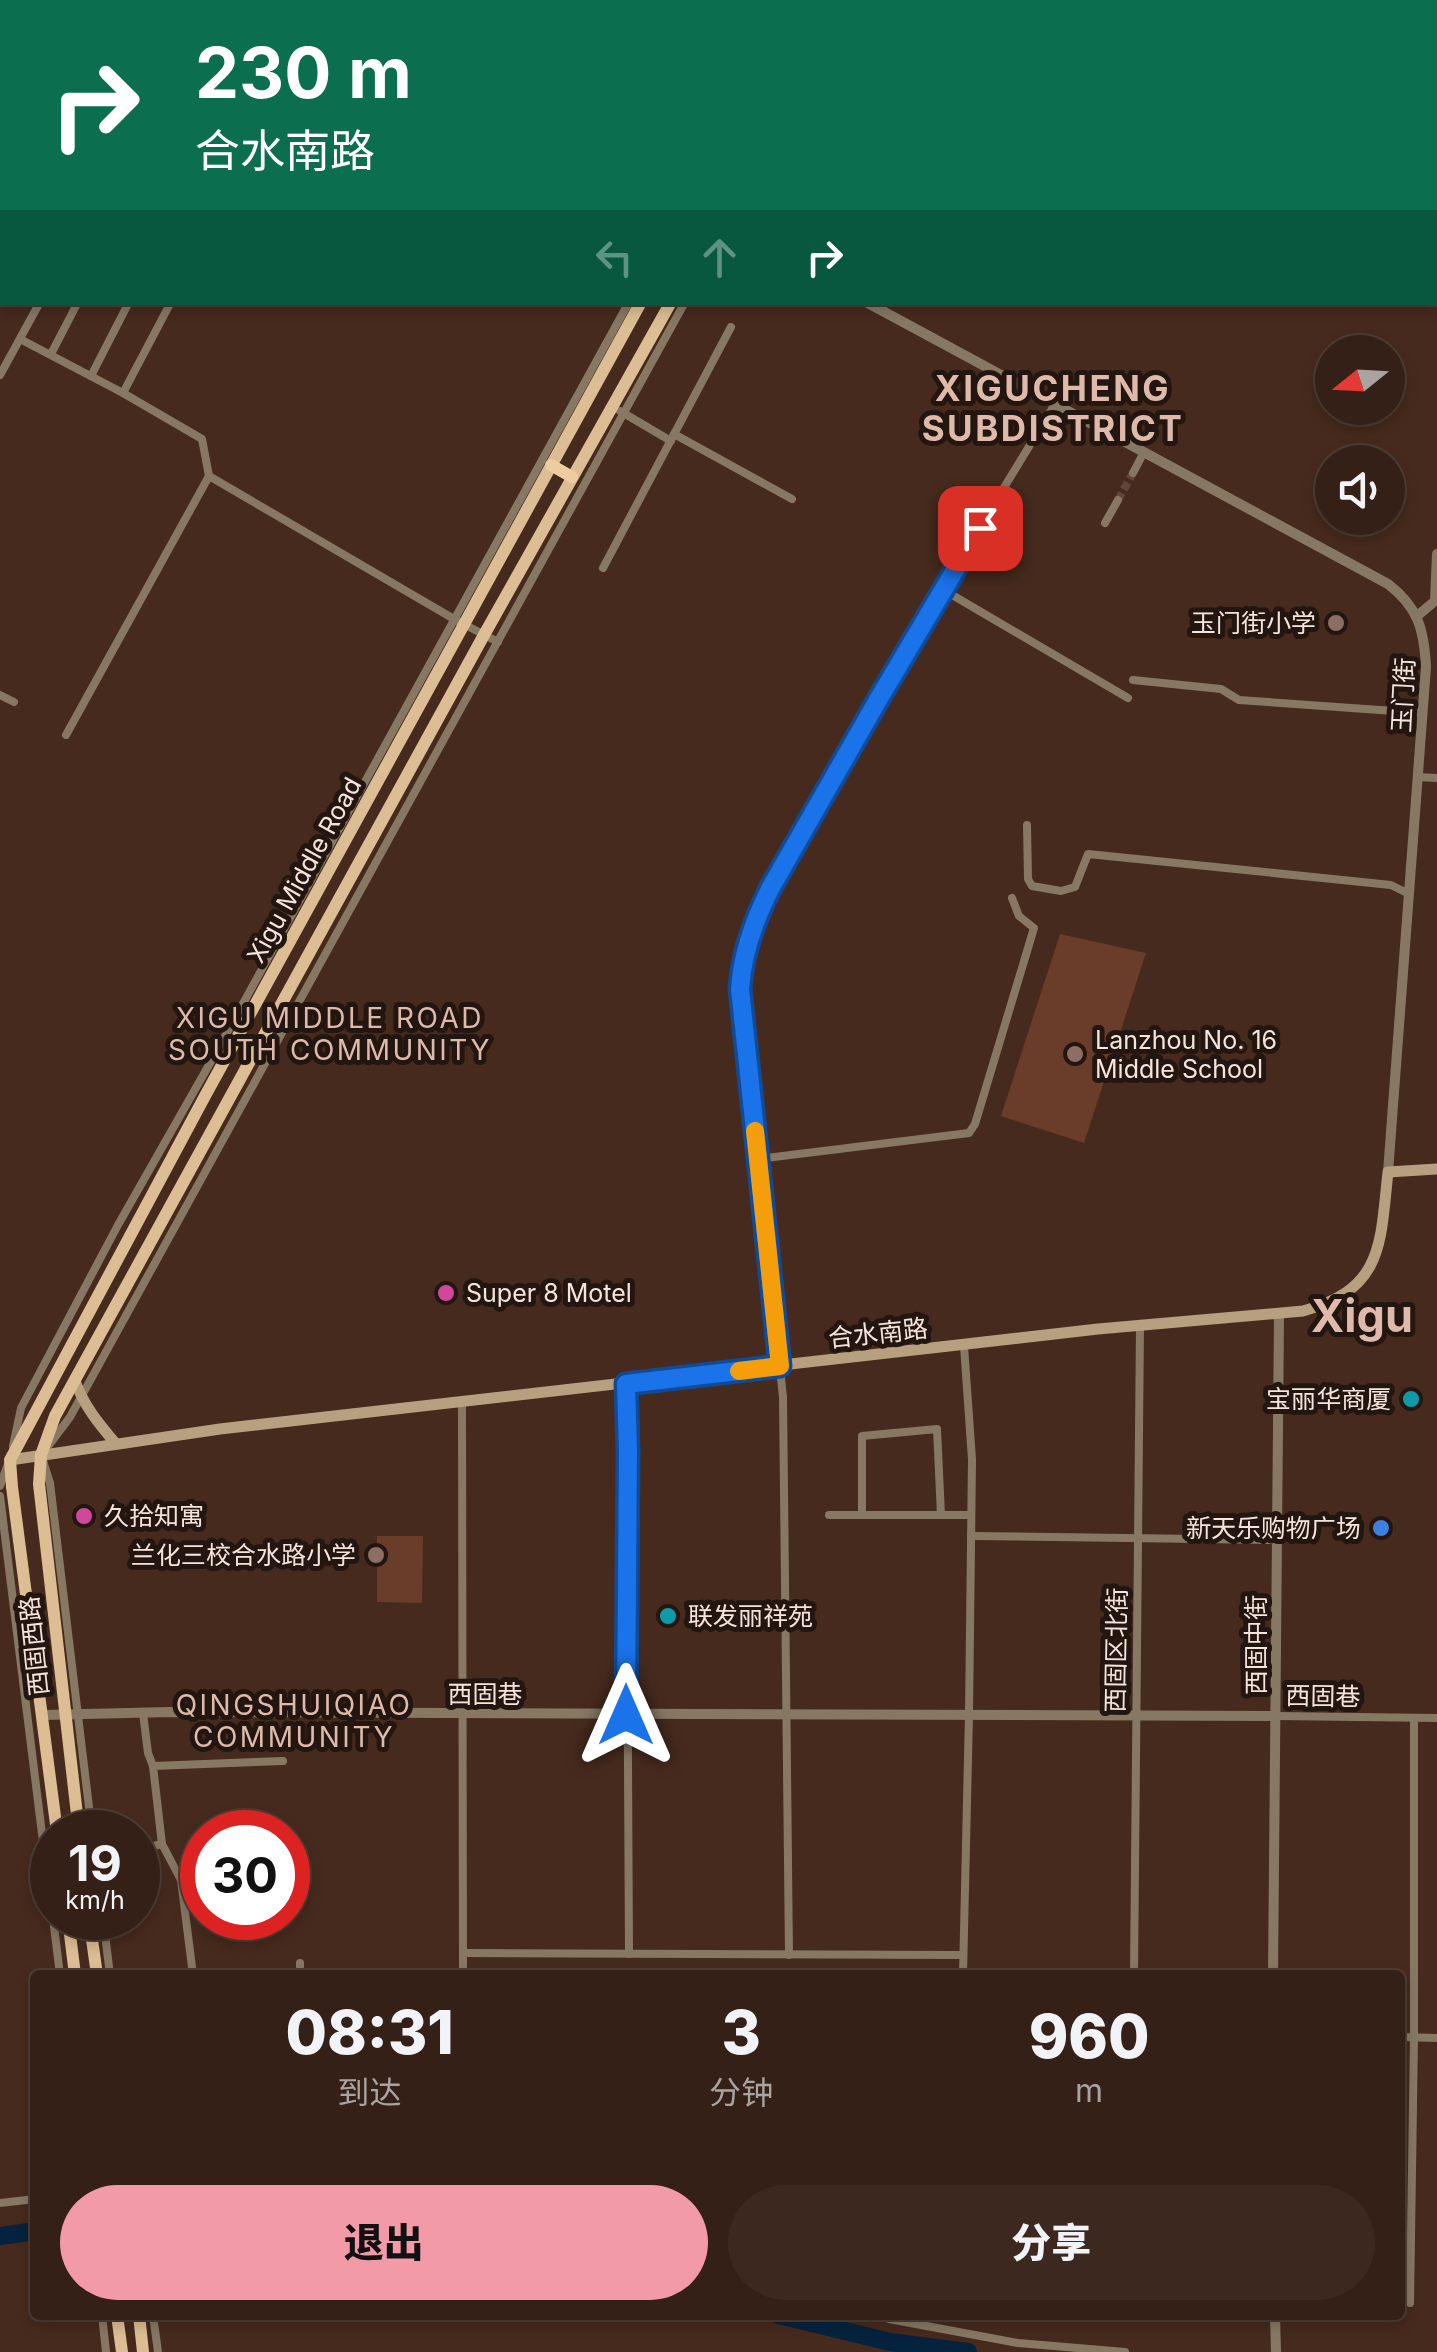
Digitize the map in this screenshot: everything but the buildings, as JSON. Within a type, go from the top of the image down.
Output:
[{"type":"highway","points":[[551,465],[572,477]]},
{"type":"main road","name":"Xigu Middle Road","points":[[5,1460],[459,622],[639,305]]},
{"type":"main road","name":"Xigu Middle Road","points":[[41,1455],[55,1416],[225,1106],[491,638],[572,477],[617,410],[670,305]]},
{"type":"main road","points":[[205,1096],[225,1106]]},
{"type":"main road","points":[[1388,1172],[1437,1170]]},
{"type":"main road","name":"合水南路","points":[[5,1460],[239,1427],[1140,1325],[1303,1312],[1334,1301],[1366,1274],[1377,1254],[1388,1172]]},
{"type":"main road","points":[[75,1381],[81,1398],[116,1444]]},
{"type":"main road","name":"西固西路","points":[[41,1455],[40,1484],[71,1713],[78,1810]]},
{"type":"main road","name":"西固西路","points":[[5,1460],[12,1488],[54,1810]]},
{"type":"main road","points":[[71,1940],[74,1970]]},
{"type":"main road","points":[[92,1940],[95,1970]]},
{"type":"main road","points":[[118,2320],[122,2352]]},
{"type":"main road","points":[[140,2320],[143,2352]]},
{"type":"street","points":[[0,375],[36,305]]},
{"type":"street","points":[[50,354],[76,305]]},
{"type":"street","points":[[91,376],[128,305]]},
{"type":"street","points":[[123,393],[169,305]]},
{"type":"street","points":[[0,1486],[20,1411],[30,1391],[118,1226],[459,622],[627,305]]},
{"type":"street","points":[[41,1455],[81,1398],[491,638],[617,410],[683,305]]},
{"type":"street","points":[[872,305],[1388,584],[1403,596],[1417,616],[1435,601],[1437,554]]},
{"type":"street","points":[[603,568],[731,328]]},
{"type":"street","points":[[20,338],[202,439],[209,476],[66,735]]},
{"type":"street","points":[[789,1955],[783,1397],[740,971],[758,913],[778,876],[942,589],[1054,404]]},
{"type":"street","points":[[617,410],[792,499]]},
{"type":"street","points":[[1133,473],[1144,452]]},
{"type":"street","points":[[209,476],[491,638]]},
{"type":"street","points":[[1106,523],[1118,500]]},
{"type":"street","points":[[942,589],[1128,698]]},
{"type":"street","name":"玉门街","points":[[1388,1172],[1426,666],[1417,616]]},
{"type":"street","points":[[1133,680],[1221,689],[1239,700],[1422,713]]},
{"type":"street","points":[[0,694],[14,702]]},
{"type":"street","points":[[1418,777],[1437,778]]},
{"type":"street","points":[[1027,826],[1028,879],[1032,886],[1062,892],[1075,887],[1088,854],[1391,885],[1409,894]]},
{"type":"street","points":[[758,1159],[969,1133],[1034,928],[1019,916],[1012,898]]},
{"type":"street","name":"西固中街","points":[[1273,1970],[1279,1315]]},
{"type":"street","name":"西固区北街","points":[[1134,1970],[1140,1325]]},
{"type":"street","points":[[963,1970],[972,1459],[964,1346]]},
{"type":"street","points":[[626,1384],[628,1954]]},
{"type":"street","points":[[462,1402],[463,1970]]},
{"type":"street","points":[[862,1515],[862,1436],[937,1430],[941,1515]]},
{"type":"street","points":[[0,1496],[40,1810]]},
{"type":"street","points":[[829,1515],[971,1516]]},
{"type":"street","points":[[971,1536],[1277,1540]]},
{"type":"street","points":[[143,1712],[162,1844],[180,1880],[192,1970]]},
{"type":"street","name":"西固巷","points":[[43,1715],[143,1712],[1437,1718]]},
{"type":"street","points":[[71,1713],[88,1810]]},
{"type":"street","points":[[1410,2304],[1414,1718]]},
{"type":"street","points":[[153,1766],[283,1761]]},
{"type":"street","points":[[56,1940],[59,1970]]},
{"type":"street","points":[[106,1940],[109,1970]]},
{"type":"street","points":[[464,1953],[962,1955]]},
{"type":"street","points":[[300,1962],[300,1970]]},
{"type":"street","points":[[1405,2037],[1437,2038]]},
{"type":"street","points":[[0,2203],[30,2200]]},
{"type":"street","points":[[103,2320],[106,2352]]},
{"type":"street","points":[[154,2320],[158,2352]]},
{"type":"street","points":[[889,2320],[1018,2342],[1125,2352]]},
{"type":"street","points":[[1275,2320],[1276,2352]]},
{"type":"shaded area","points":[[1060,934],[1146,953],[1084,1143],[1001,1116]]},
{"type":"shaded area","points":[[377,1536],[423,1536],[422,1603],[377,1602]]},
{"type":"waterway","points":[[0,2236],[30,2232]]},
{"type":"waterway","points":[[800,2320],[890,2342],[968,2352]]},
{"type":"tunnel","points":[[1118,500],[1133,473]]},
{"type":"slow traffic","points":[[739,1371],[780,1366],[755,1131]]},
{"type":"place","name":"玉门街小学","points":[[1336,623]]},
{"type":"place","name":"Lanzhou No. 16 Middle School","points":[[1075,1054]]},
{"type":"place","name":"Super 8 Motel","points":[[446,1293]]},
{"type":"place","name":"宝丽华商厦","points":[[1411,1399]]},
{"type":"place","name":"久拾知寓","points":[[84,1516]]},
{"type":"place","name":"新天乐购物广场","points":[[1381,1528]]},
{"type":"place","name":"兰化三校合水路小学","points":[[376,1555]]},
{"type":"place","name":"联发丽祥苑","points":[[668,1616]]},
{"type":"district","name":"XIGUCHENG SUBDISTRICT","points":[[1053,409]]},
{"type":"district","name":"XIGU MIDDLE ROAD SOUTH COMMUNITY","points":[[330,1034]]},
{"type":"district","name":"Xigu","points":[[1362,1316]]},
{"type":"district","name":"QINGSHUIQIAO COMMUNITY","points":[[294,1721]]},
{"type":"route","points":[[626,1715],[626,1384],[780,1366],[740,989],[744,954],[770,889],[980,528]]}]
